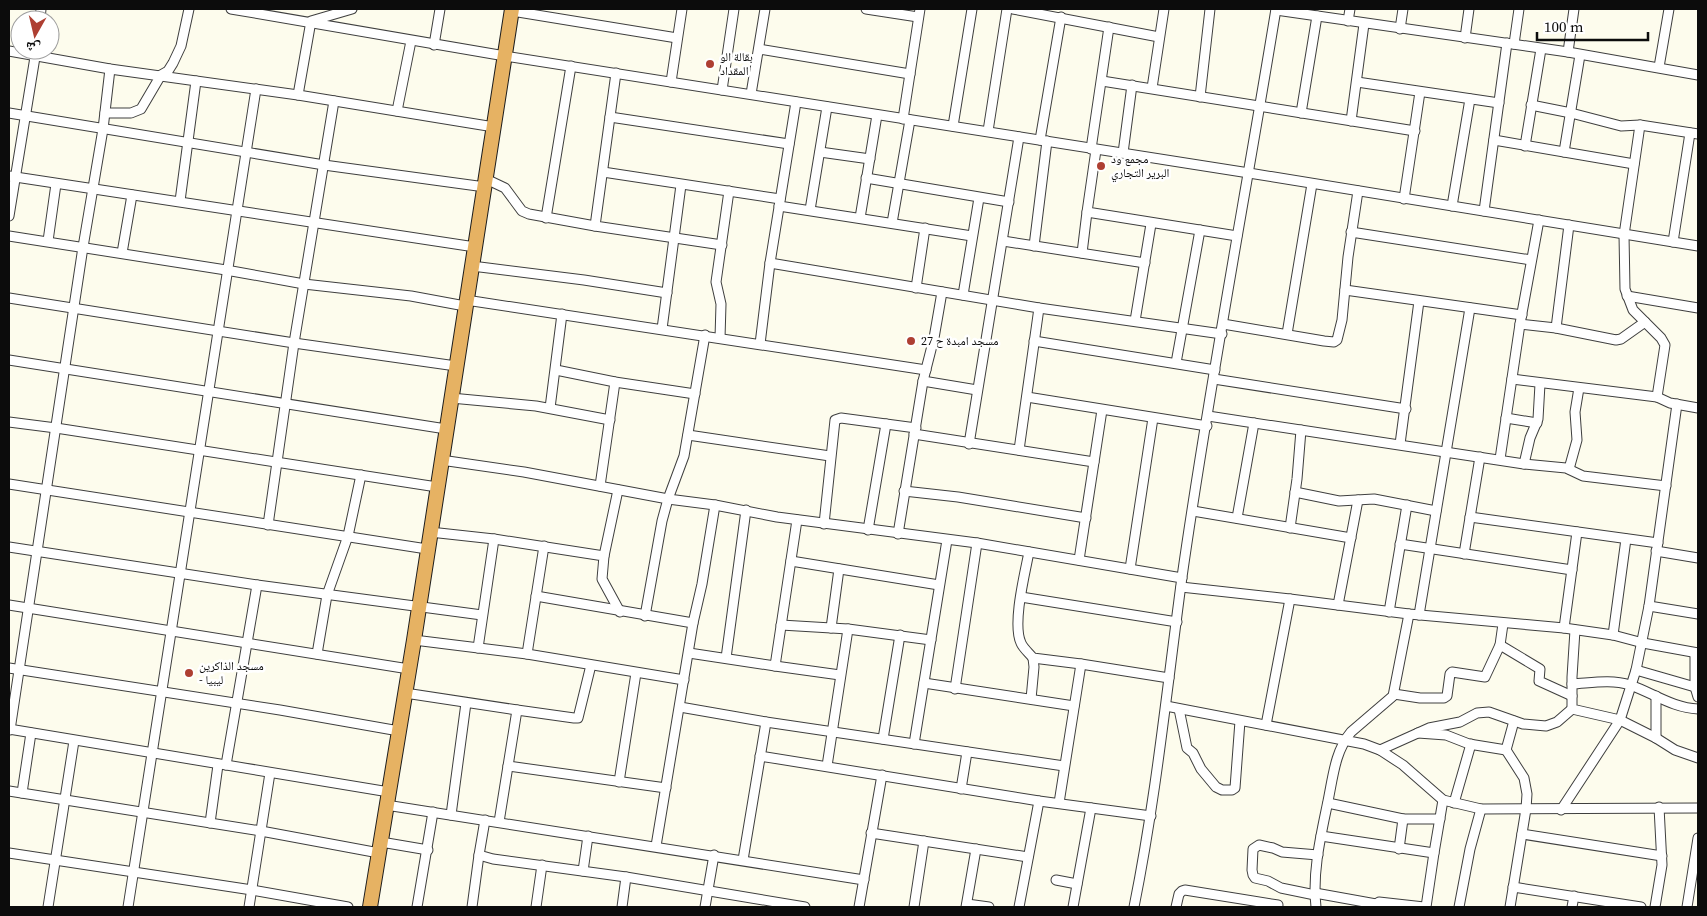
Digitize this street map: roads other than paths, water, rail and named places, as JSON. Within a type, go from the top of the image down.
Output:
[{"type":"highway","points":[[370,907],[414,640],[512,10]]},
{"type":"street","points":[[105,113],[131,113],[140,109],[161,75],[168,71],[181,46],[189,9]]},
{"type":"street","points":[[231,9],[311,21],[411,41],[988,131],[1698,246]]},
{"type":"street","points":[[311,21],[352,9]]},
{"type":"street","points":[[434,44],[440,9]]},
{"type":"street","points":[[671,82],[682,9]]},
{"type":"street","points":[[722,90],[734,9]]},
{"type":"street","points":[[751,94],[765,9]]},
{"type":"street","points":[[866,9],[919,13],[892,223]]},
{"type":"street","points":[[953,126],[972,9]]},
{"type":"street","points":[[988,131],[1006,9]]},
{"type":"street","points":[[1013,9],[1160,37]]},
{"type":"street","points":[[1152,88],[1164,9]]},
{"type":"street","points":[[1200,97],[1210,9]]},
{"type":"street","points":[[1134,907],[1151,816],[1182,582],[1206,426],[1276,9],[1364,24],[1568,52],[1698,75]]},
{"type":"street","points":[[1348,21],[1350,9]]},
{"type":"street","points":[[1400,29],[1403,9]]},
{"type":"street","points":[[1465,38],[1469,9]]},
{"type":"street","points":[[1484,211],[1499,103],[1519,9]]},
{"type":"street","points":[[1568,52],[1574,9]]},
{"type":"street","points":[[1659,67],[1668,9]]},
{"type":"street","points":[[512,10],[677,38]]},
{"type":"street","points":[[1301,112],[1317,16]]},
{"type":"street","points":[[1034,246],[1044,141],[1061,17]]},
{"type":"street","points":[[298,95],[311,21]]},
{"type":"street","points":[[1352,121],[1364,24]]},
{"type":"street","points":[[1082,253],[1109,27]]},
{"type":"street","points":[[397,111],[411,41]]},
{"type":"street","points":[[759,49],[910,74]]},
{"type":"street","points":[[1524,146],[1540,49]]},
{"type":"street","points":[[1564,152],[1580,55]]},
{"type":"street","points":[[60,58],[110,69],[298,95],[494,128]]},
{"type":"street","points":[[9,216],[12,176],[34,60]]},
{"type":"street","points":[[546,218],[571,66]]},
{"type":"street","points":[[110,69],[94,190],[83,247],[10,730],[270,773],[388,798],[433,812],[864,880]]},
{"type":"street","points":[[595,226],[616,73]]},
{"type":"street","points":[[180,201],[196,81]]},
{"type":"street","points":[[1102,81],[1415,131]]},
{"type":"street","points":[[1357,82],[1499,103]]},
{"type":"street","points":[[1122,153],[1132,85]]},
{"type":"street","points":[[128,907],[226,270],[256,89]]},
{"type":"street","points":[[1404,199],[1420,92]]},
{"type":"street","points":[[1452,206],[1470,99]]},
{"type":"street","points":[[268,525],[294,343],[334,101]]},
{"type":"street","points":[[760,344],[779,202],[796,102]]},
{"type":"street","points":[[1531,105],[1621,126],[1640,125],[1694,133],[1673,242]]},
{"type":"street","points":[[810,210],[827,107]]},
{"type":"street","points":[[9,113],[324,165],[485,183],[505,188],[526,213],[546,218],[722,246]]},
{"type":"street","points":[[860,218],[877,115]]},
{"type":"street","points":[[610,117],[789,144]]},
{"type":"street","points":[[1640,125],[1624,235],[1625,289],[1633,310],[1661,338],[1665,345],[1657,397]]},
{"type":"street","points":[[969,444],[1020,137]]},
{"type":"street","points":[[1494,140],[1634,164]]},
{"type":"street","points":[[820,152],[870,159]]},
{"type":"street","points":[[603,172],[729,191],[810,210],[972,236]]},
{"type":"street","points":[[12,176],[475,247]]},
{"type":"street","points":[[866,178],[1009,202]]},
{"type":"street","points":[[48,241],[56,184]]},
{"type":"street","points":[[662,329],[682,184]]},
{"type":"street","points":[[1287,334],[1312,184]]},
{"type":"street","points":[[720,338],[721,304],[716,282],[729,191]]},
{"type":"street","points":[[1224,324],[1324,341],[1334,342],[1338,340],[1358,191]]},
{"type":"street","points":[[122,253],[132,195]]},
{"type":"street","points":[[963,295],[979,198]]},
{"type":"street","points":[[1087,212],[1151,224],[1237,236]]},
{"type":"street","points":[[1500,459],[1521,319],[1539,220]]},
{"type":"street","points":[[1135,321],[1151,224]]},
{"type":"street","points":[[1556,328],[1569,225]]},
{"type":"street","points":[[916,288],[925,228]]},
{"type":"street","points":[[1176,364],[1200,230]]},
{"type":"street","points":[[1351,232],[1531,260]]},
{"type":"street","points":[[9,236],[304,284],[562,314],[926,370]]},
{"type":"street","points":[[1003,241],[1145,263]]},
{"type":"street","points":[[770,264],[1039,308],[1222,334]]},
{"type":"street","points":[[472,266],[667,293]]},
{"type":"street","points":[[1345,290],[1470,308],[1616,340],[1645,322]]},
{"type":"street","points":[[898,534],[923,381],[934,338],[942,292]]},
{"type":"street","points":[[1627,296],[1698,308]]},
{"type":"street","points":[[9,298],[294,343],[456,366]]},
{"type":"street","points":[[1400,444],[1419,301]]},
{"type":"street","points":[[1019,450],[1039,308]]},
{"type":"street","points":[[1419,615],[1470,308]]},
{"type":"street","points":[[550,408],[562,314]]},
{"type":"street","points":[[645,616],[668,499],[680,468],[688,435],[705,335]]},
{"type":"street","points":[[1034,341],[1176,364],[1215,375],[1406,409]]},
{"type":"street","points":[[9,360],[446,430]]},
{"type":"street","points":[[556,370],[615,382],[695,394]]},
{"type":"street","points":[[1512,379],[1540,384],[1657,397],[1666,402],[1698,408]]},
{"type":"street","points":[[923,381],[977,390]]},
{"type":"street","points":[[600,486],[615,382]]},
{"type":"street","points":[[1524,464],[1530,438],[1537,423],[1540,384]]},
{"type":"street","points":[[1569,469],[1577,440],[1575,412],[1579,388]]},
{"type":"street","points":[[1027,397],[1206,426]]},
{"type":"street","points":[[451,398],[550,408],[610,420]]},
{"type":"street","points":[[1561,810],[1620,720],[1636,670],[1649,606],[1677,404]]},
{"type":"street","points":[[1079,560],[1102,410]]},
{"type":"street","points":[[1208,416],[1524,464],[1569,469],[1583,476],[1666,486]]},
{"type":"street","points":[[824,524],[833,424],[837,418],[886,424],[969,444],[1094,462]]},
{"type":"street","points":[[1130,569],[1153,418]]},
{"type":"street","points":[[1506,418],[1537,423]]},
{"type":"street","points":[[9,422],[437,487]]},
{"type":"street","points":[[1237,518],[1254,423]]},
{"type":"street","points":[[868,530],[886,424]]},
{"type":"street","points":[[1290,528],[1301,430]]},
{"type":"street","points":[[688,435],[830,456]]},
{"type":"street","points":[[1464,554],[1480,457]]},
{"type":"street","points":[[441,460],[524,472],[668,499],[746,510],[797,520],[977,543],[1130,569],[1182,582],[1290,599],[1389,612],[1503,624],[1564,628],[1613,635],[1642,643],[1697,653],[1695,687],[1698,697]]},
{"type":"street","points":[[317,654],[327,595],[348,536],[361,475]]},
{"type":"street","points":[[9,484],[428,549]]},
{"type":"street","points":[[618,490],[604,556],[602,579],[620,612]]},
{"type":"street","points":[[904,491],[958,497],[1086,518]]},
{"type":"street","points":[[1295,492],[1339,501],[1374,499],[1436,511]]},
{"type":"street","points":[[1338,605],[1358,500]]},
{"type":"street","points":[[656,846],[715,505]]},
{"type":"street","points":[[1389,612],[1407,505]]},
{"type":"street","points":[[726,658],[746,510]]},
{"type":"street","points":[[1193,510],[1351,538]]},
{"type":"street","points":[[1470,517],[1626,539],[1698,558]]},
{"type":"street","points":[[775,666],[797,520]]},
{"type":"street","points":[[430,532],[494,539],[604,556]]},
{"type":"street","points":[[1564,628],[1577,532]]},
{"type":"street","points":[[478,648],[494,539]]},
{"type":"street","points":[[1613,635],[1626,539]]},
{"type":"street","points":[[914,744],[947,540]]},
{"type":"street","points":[[955,689],[977,543]]},
{"type":"street","points":[[1400,544],[1572,570]]},
{"type":"street","points":[[527,654],[544,546]]},
{"type":"street","points":[[9,547],[257,585],[482,615]]},
{"type":"street","points":[[1029,552],[1021,597],[1018,635],[1022,645],[1033,658],[1031,699]]},
{"type":"street","points":[[791,561],[939,585]]},
{"type":"street","points":[[831,628],[839,569]]},
{"type":"street","points":[[210,823],[236,703],[257,585]]},
{"type":"street","points":[[536,596],[620,612],[694,623]]},
{"type":"street","points":[[1021,597],[1177,622]]},
{"type":"street","points":[[1266,725],[1290,599]]},
{"type":"street","points":[[9,605],[409,669]]},
{"type":"street","points":[[1649,606],[1698,614]]},
{"type":"street","points":[[1316,907],[1318,855],[1336,764],[1345,739],[1363,721],[1391,700],[1394,694],[1409,614]]},
{"type":"street","points":[[1394,694],[1420,698],[1445,698],[1451,672],[1485,677],[1500,645],[1503,624]]},
{"type":"street","points":[[781,626],[848,629],[932,640]]},
{"type":"street","points":[[827,766],[848,629]]},
{"type":"street","points":[[1572,709],[1575,630]]},
{"type":"street","points":[[883,739],[900,635]]},
{"type":"street","points":[[414,640],[527,654],[684,680]]},
{"type":"street","points":[[1500,645],[1540,669],[1539,681],[1572,696]]},
{"type":"street","points":[[689,653],[840,675]]},
{"type":"street","points":[[1033,658],[1169,678]]},
{"type":"street","points":[[1059,803],[1081,664]]},
{"type":"street","points":[[405,692],[466,703],[578,718],[591,665]]},
{"type":"street","points":[[9,668],[236,703],[399,731]]},
{"type":"street","points":[[1636,670],[1695,687]]},
{"type":"street","points":[[619,782],[636,673]]},
{"type":"street","points":[[1572,684],[1612,681],[1630,685],[1684,708],[1698,709]]},
{"type":"street","points":[[924,683],[1074,706]]},
{"type":"street","points":[[1656,696],[1656,738]]},
{"type":"street","points":[[451,814],[466,703]]},
{"type":"street","points":[[1166,706],[1364,744],[1380,750],[1403,765],[1444,800],[1480,809],[1698,808]]},
{"type":"street","points":[[680,708],[1064,766]]},
{"type":"street","points":[[1179,709],[1187,748],[1193,753],[1203,771],[1216,787],[1222,790],[1232,790],[1235,788],[1240,721]]},
{"type":"street","points":[[1572,709],[1620,720],[1675,750],[1698,758]]},
{"type":"street","points":[[1380,750],[1432,727],[1460,722],[1483,712],[1489,712],[1530,725],[1546,726],[1554,724],[1572,709]]},
{"type":"street","points":[[499,822],[517,710]]},
{"type":"street","points":[[1506,750],[1514,721]]},
{"type":"street","points":[[743,860],[766,722]]},
{"type":"street","points":[[22,793],[31,733]]},
{"type":"street","points":[[1416,733],[1446,735],[1472,744],[1506,750],[1524,778],[1527,794],[1526,809],[1510,907]]},
{"type":"street","points":[[48,907],[74,741]]},
{"type":"street","points":[[1454,803],[1472,744]]},
{"type":"street","points":[[961,789],[967,752]]},
{"type":"street","points":[[760,756],[1039,801],[1151,816]]},
{"type":"street","points":[[508,766],[666,788]]},
{"type":"street","points":[[249,907],[270,773]]},
{"type":"street","points":[[859,907],[882,775]]},
{"type":"street","points":[[9,791],[380,848],[428,850]]},
{"type":"street","points":[[1318,855],[1282,852],[1259,845],[1253,849],[1253,875],[1281,888],[1375,906],[1379,902],[1425,907],[1444,800]]},
{"type":"street","points":[[1019,907],[1039,801]]},
{"type":"street","points":[[1328,803],[1403,819],[1440,819]]},
{"type":"street","points":[[1655,907],[1662,856],[1659,807]]},
{"type":"street","points":[[1073,907],[1091,808]]},
{"type":"street","points":[[1459,907],[1472,839],[1480,809]]},
{"type":"street","points":[[417,907],[433,812]]},
{"type":"street","points":[[1399,849],[1403,819]]},
{"type":"street","points":[[472,907],[485,820]]},
{"type":"street","points":[[871,833],[1028,856]]},
{"type":"street","points":[[1522,834],[1662,856]]},
{"type":"street","points":[[583,871],[588,836]]},
{"type":"street","points":[[1321,836],[1434,853]]},
{"type":"street","points":[[1687,907],[1698,838]]},
{"type":"street","points":[[914,907],[924,841]]},
{"type":"street","points":[[976,849],[967,905],[989,907]]},
{"type":"street","points":[[9,853],[252,890],[348,907]]},
{"type":"street","points":[[479,855],[708,890],[805,907]]},
{"type":"street","points":[[705,907],[714,855]]},
{"type":"street","points":[[536,907],[542,865]]},
{"type":"street","points":[[622,907],[626,877]]},
{"type":"street","points":[[1056,880],[1077,884]]},
{"type":"street","points":[[1513,887],[1641,907]]},
{"type":"street","points":[[1176,907],[1179,894],[1185,890],[1278,906],[1281,888]]},
{"type":"street","points":[[1572,907],[1574,896]]},
{"type":"place","name":"بقالة الو المقداد","points":[[710,64]]},
{"type":"place","name":"مجمع ود البرير التجاري","points":[[1101,166]]},
{"type":"place","name":"مسجد امبدة ح 27","points":[[911,341]]},
{"type":"place","name":"مسجد الذاكرين - ليبيا","points":[[189,673]]}]
